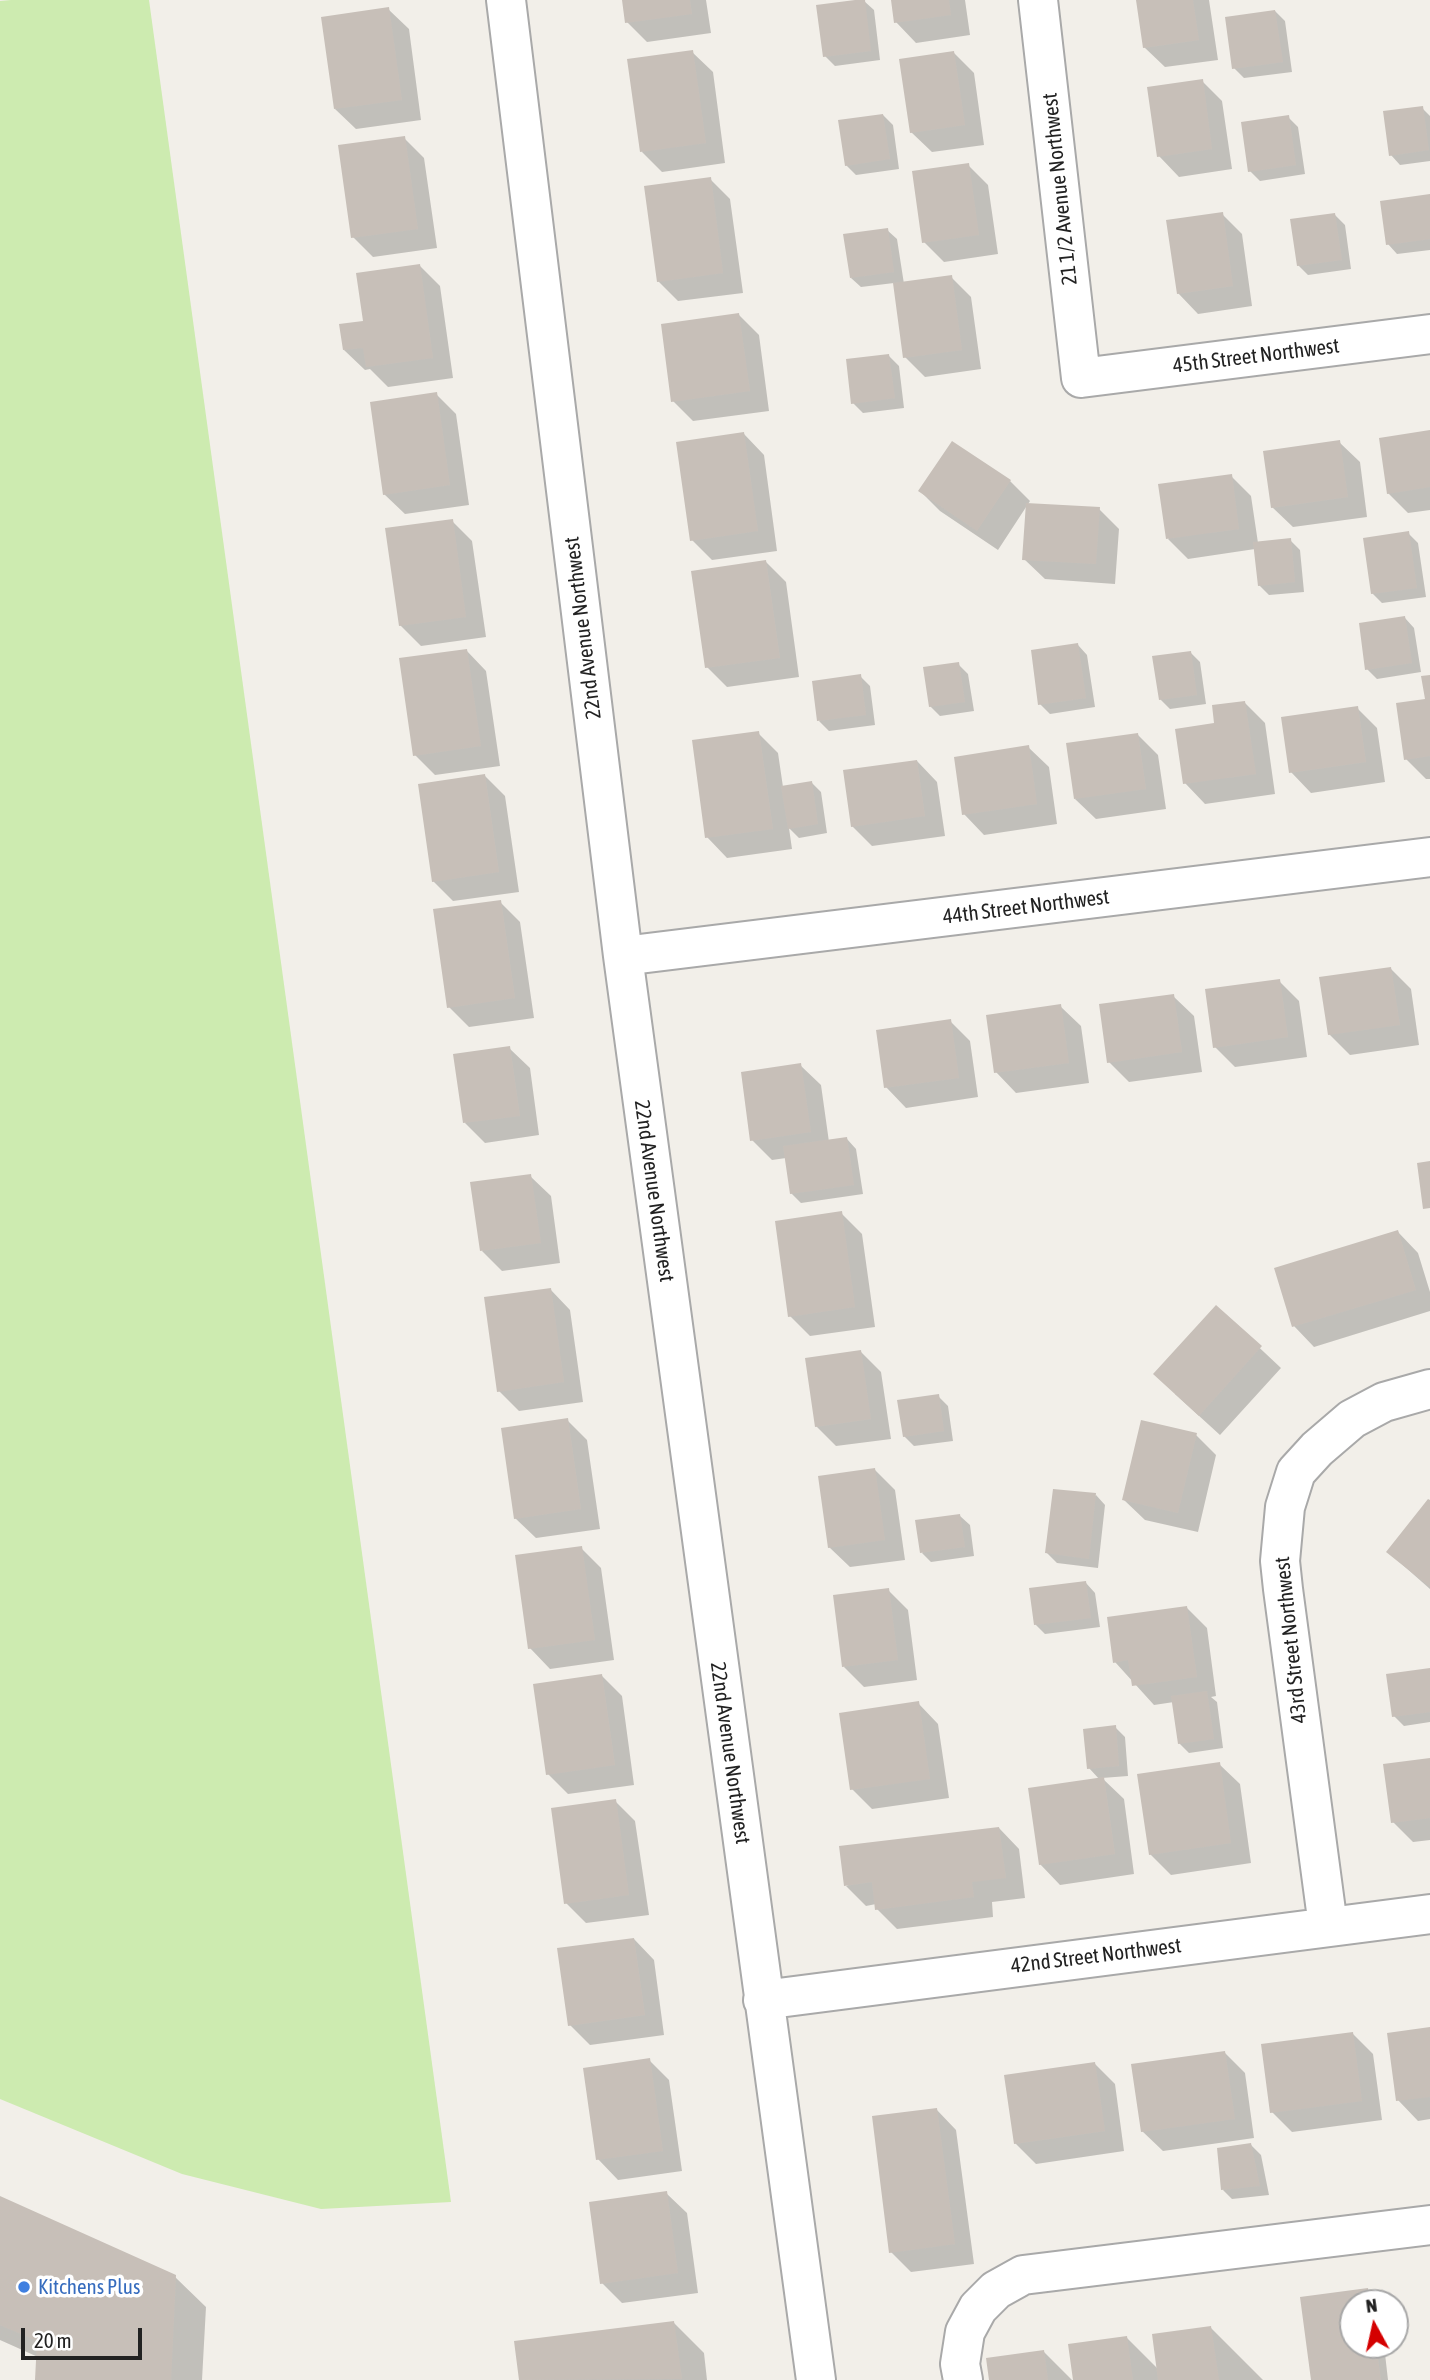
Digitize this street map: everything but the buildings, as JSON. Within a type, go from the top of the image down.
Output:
[{"type":"street","name":"22nd Avenue Northwest","points":[[506,0],[623,957],[816,2380]]},
{"type":"street","name":"21 1/2 Avenue Northwest","points":[[1038,0],[1081,378]]},
{"type":"street","name":"45th Street Northwest","points":[[1081,378],[1430,334]]},
{"type":"street","name":"44th Street Northwest","points":[[623,957],[1430,857]]},
{"type":"street","name":"43rd Street Northwest","points":[[1328,1926],[1280,1561],[1285,1507],[1296,1472],[1317,1449],[1352,1419],[1384,1402],[1430,1389]]},
{"type":"street","name":"42nd Street Northwest","points":[[763,2000],[1430,1914]]},
{"type":"street","points":[[963,2380],[960,2364],[965,2332],[978,2308],[996,2290],[1023,2274],[1430,2225]]},
{"type":"green space","points":[[149,0],[451,2202],[321,2209],[182,2174],[0,2099],[0,1]]},
{"type":"place","name":"Kitchens Plus","points":[[24,2287]]}]
